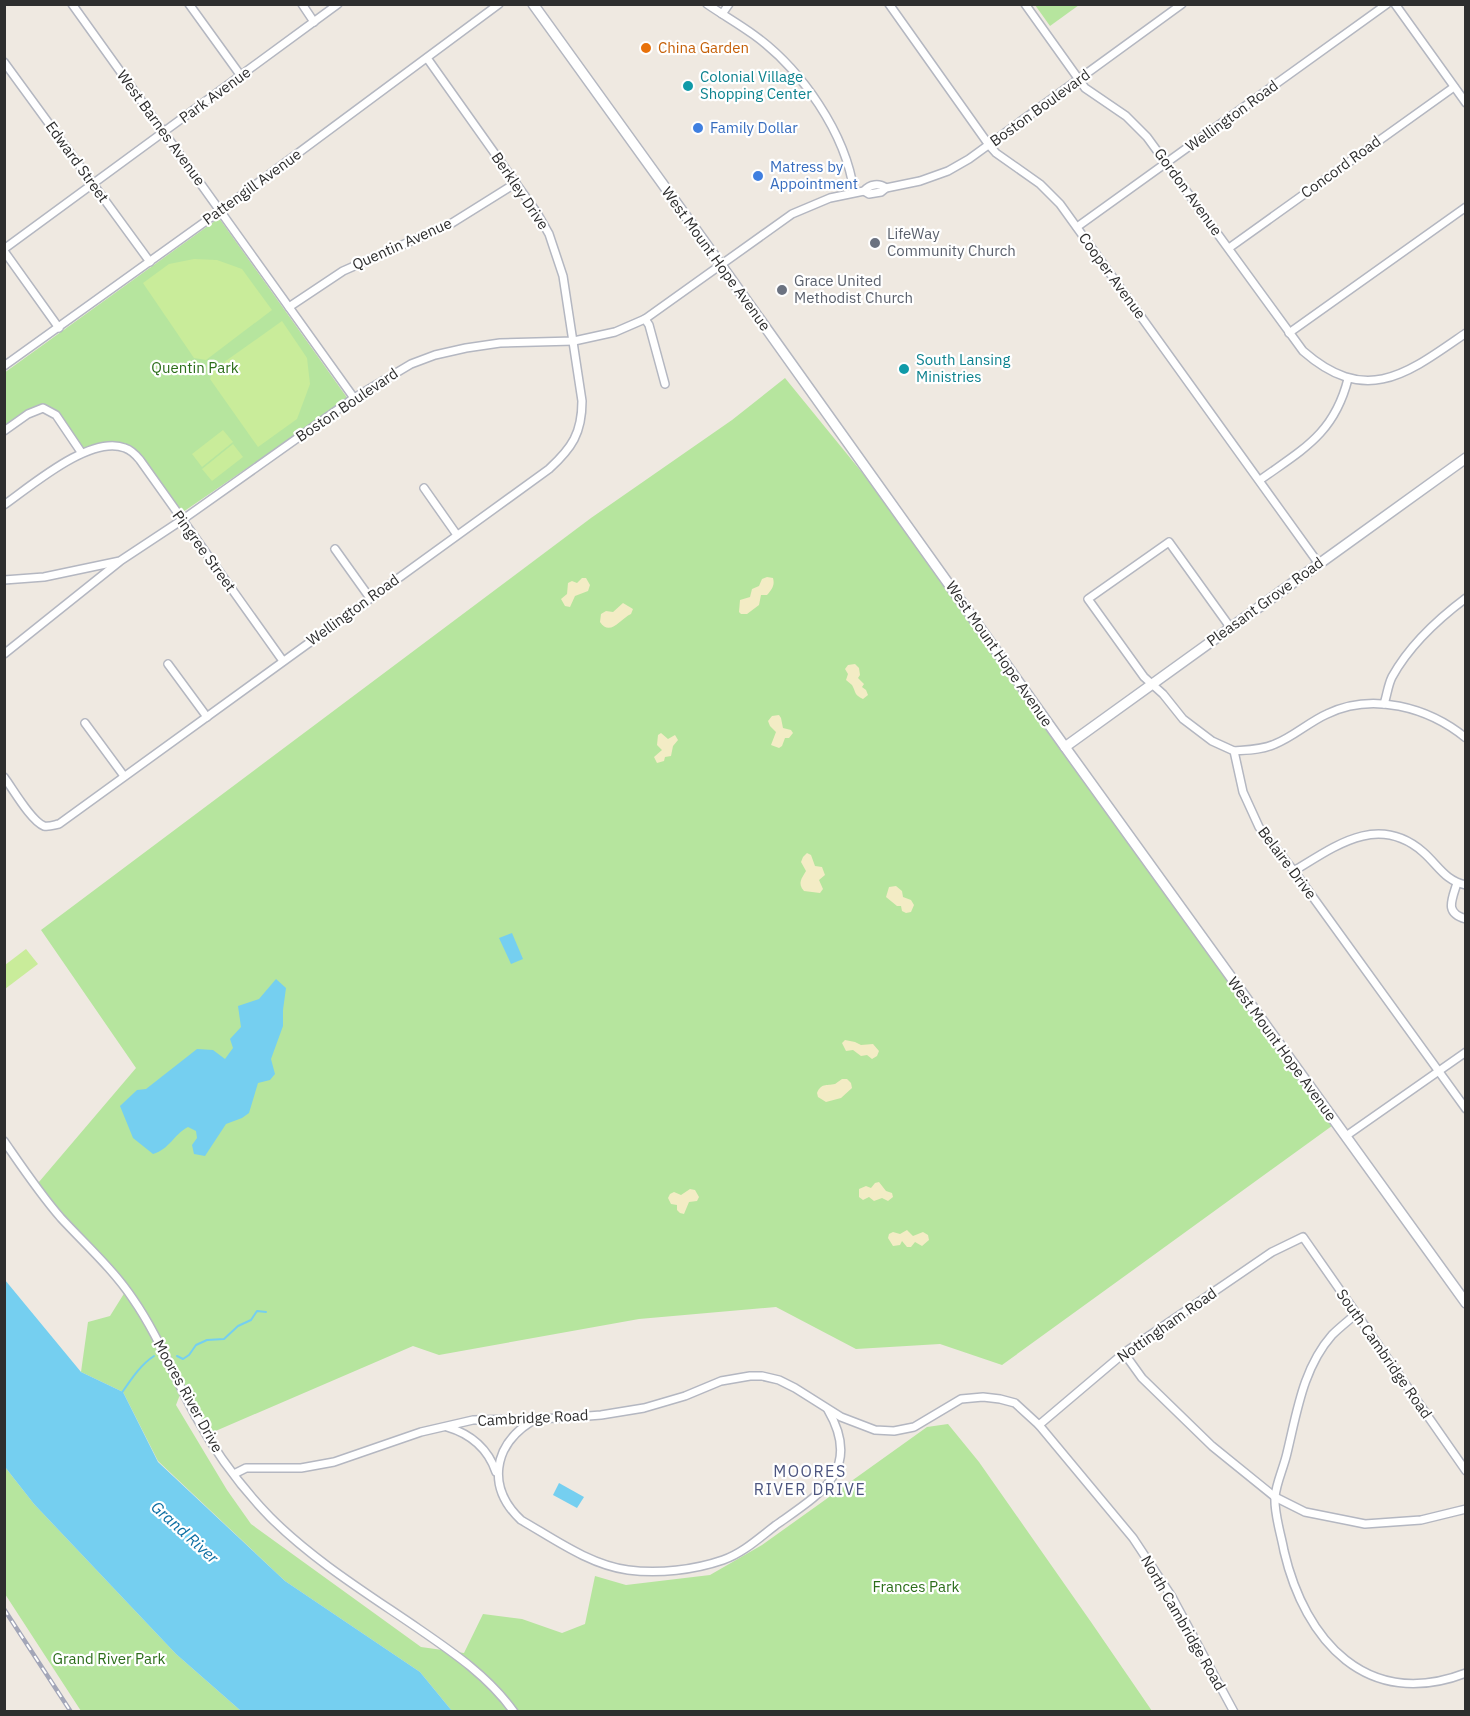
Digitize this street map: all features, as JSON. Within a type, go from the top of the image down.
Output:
[{"type":"street","name":"West Barnes Avenue","points":[[72,4],[354,398]]},
{"type":"street","points":[[189,4],[241,76]]},
{"type":"street","points":[[302,4],[314,22]]},
{"type":"street","name":"Park Avenue","points":[[4,250],[338,4]]},
{"type":"street","name":"Pattengill Avenue","points":[[4,366],[220,211],[499,4]]},
{"type":"street","name":"West Mount Hope Avenue","points":[[533,4],[1466,1303]]},
{"type":"street","points":[[707,4],[754,35],[793,70],[834,132],[844,155],[854,192]]},
{"type":"street","points":[[722,14],[729,4]]},
{"type":"street","name":"Cooper Avenue","points":[[889,4],[989,145],[996,153],[1040,183],[1060,204],[1318,564]]},
{"type":"street","name":"Gordon Avenue","points":[[1025,4],[1085,88],[1126,116],[1148,137],[1303,351],[1317,363],[1348,379]]},
{"type":"street","name":"Boston Boulevard","points":[[4,580],[44,577],[120,561],[395,372],[435,355],[500,343],[574,341],[615,332],[645,319],[792,214],[812,204],[864,190],[869,194],[881,192],[886,188],[920,181],[948,171],[989,145],[1182,4]]},
{"type":"street","name":"Wellington Road","points":[[1077,227],[1387,4]]},
{"type":"street","points":[[1395,4],[1466,103]]},
{"type":"street","name":"Berkley Drive","points":[[427,58],[537,213],[555,251],[563,276],[574,341]]},
{"type":"street","name":"Edward Street","points":[[5,65],[150,262]]},
{"type":"street","name":"Concord Road","points":[[1229,248],[1454,87]]},
{"type":"street","name":"Quentin Avenue","points":[[289,307],[343,271],[452,222],[516,183]]},
{"type":"street","points":[[1289,333],[1466,207]]},
{"type":"street","points":[[4,250],[59,328]]},
{"type":"street","points":[[645,319],[665,384]]},
{"type":"street","points":[[1260,480],[1306,447],[1324,430],[1343,399],[1348,379],[1372,380],[1403,374],[1464,337]]},
{"type":"street","name":"Wellington Road","points":[[4,777],[35,819],[43,825],[59,824],[549,469],[576,438],[582,417],[574,341]]},
{"type":"street","points":[[4,431],[28,414],[43,408],[56,414],[81,452],[4,505]]},
{"type":"street","name":"Pingree Street","points":[[81,452],[120,446],[127,448],[140,460],[283,661]]},
{"type":"street","name":"Pleasant Grove Road","points":[[1065,747],[1466,458]]},
{"type":"street","points":[[424,488],[458,535]]},
{"type":"street","points":[[1230,627],[1169,542],[1088,599],[1144,677],[1163,694],[1183,719],[1212,741],[1234,751],[1255,750],[1275,744],[1327,714],[1352,705],[1384,704],[1425,714],[1455,729],[1466,738]]},
{"type":"street","points":[[335,549],[370,598]]},
{"type":"street","points":[[4,654],[120,561]]},
{"type":"street","points":[[1384,704],[1391,678],[1417,644],[1437,622],[1466,598]]},
{"type":"street","points":[[168,664],[207,717]]},
{"type":"street","points":[[85,723],[124,776]]},
{"type":"street","name":"Belaire Drive","points":[[1234,751],[1243,792],[1259,827],[1294,871],[1466,1108]]},
{"type":"street","points":[[1294,871],[1361,834],[1386,835],[1399,837],[1410,843],[1423,852],[1445,876],[1466,885]]},
{"type":"street","points":[[1457,883],[1451,908],[1452,913],[1466,919]]},
{"type":"street","points":[[1346,1136],[1466,1052]]},
{"type":"street","name":"Moores River Drive","points":[[4,1141],[53,1209],[131,1296],[142,1312],[195,1416],[234,1474],[260,1506],[300,1544],[338,1573],[479,1673],[504,1697],[514,1712]]},
{"type":"street","name":"South Cambridge Road","points":[[1303,1237],[1462,1459],[1466,1471]]},
{"type":"street","name":"Nottingham Road","points":[[1039,1425],[1124,1353],[1272,1252],[1303,1237]]},
{"type":"street","points":[[1356,1314],[1333,1334],[1320,1351],[1309,1371],[1302,1393],[1275,1497],[1279,1529],[1288,1566],[1298,1595],[1318,1634],[1353,1666],[1380,1678],[1424,1684],[1447,1680],[1466,1673]]},
{"type":"street","points":[[1124,1353],[1142,1378],[1212,1446],[1275,1497],[1305,1512],[1365,1524],[1421,1520],[1466,1509]]},
{"type":"street","name":"Cambridge Road","points":[[234,1474],[246,1468],[301,1468],[334,1462],[399,1439],[473,1420],[534,1420],[601,1415],[644,1407],[685,1396],[721,1382],[750,1376],[779,1380],[857,1424],[875,1430],[894,1431],[914,1427],[961,1399],[992,1398],[1015,1403],[1039,1425]]},
{"type":"street","points":[[445,1427],[458,1431],[480,1445],[492,1459],[506,1503],[522,1520],[598,1562],[628,1570],[678,1570],[725,1559],[742,1551],[823,1491],[837,1471],[841,1449],[834,1421],[827,1408]]},
{"type":"street","points":[[498,1478],[498,1467],[506,1445],[522,1428],[534,1420]]},
{"type":"street","name":"North Cambridge Road","points":[[1039,1425],[1133,1538],[1172,1598],[1234,1712]]},
{"type":"green space","points":[[1035,5],[1079,5],[1050,26]]},
{"type":"green space","name":"Quentin Park","points":[[219,218],[348,399],[183,512],[121,445],[97,445],[80,452],[52,413],[33,412],[5,433],[4,373]]},
{"type":"green space","points":[[194,259],[217,260],[242,269],[272,310],[206,360],[194,358],[143,283],[169,264]]},
{"type":"green space","points":[[282,321],[307,358],[310,384],[297,419],[258,447],[210,379],[213,370]]},
{"type":"green space","name":"Frances Park","points":[[785,378],[913,535],[1336,1123],[1002,1365],[940,1344],[856,1349],[776,1307],[639,1319],[439,1355],[413,1346],[204,1436],[181,1392],[176,1405],[227,1490],[251,1524],[421,1647],[464,1653],[483,1614],[522,1619],[562,1633],[585,1624],[595,1576],[626,1585],[710,1575],[762,1545],[927,1427],[948,1424],[979,1462],[1152,1711],[452,1711],[420,1672],[285,1581],[158,1461],[123,1392],[81,1372],[88,1322],[110,1316],[125,1292],[33,1189],[136,1068],[41,930],[591,518],[732,420]]},
{"type":"green space","points":[[223,430],[233,442],[202,467],[192,454]]},
{"type":"green space","points":[[233,444],[243,457],[212,481],[202,469]]},
{"type":"green space","points":[[26,949],[38,964],[5,989],[5,965]]},
{"type":"green space","name":"Grand River Park","points":[[5,1467],[34,1504],[176,1654],[241,1711],[81,1711],[5,1594]]},
{"type":"sand","points":[[582,578],[586,578],[590,585],[588,591],[575,596],[570,607],[565,606],[561,599],[567,594],[568,583],[572,581],[577,583]]},
{"type":"sand","points":[[773,578],[770,591],[767,595],[761,595],[759,605],[747,614],[741,614],[739,612],[740,600],[750,597],[752,589],[759,586],[762,579]]},
{"type":"sand","points":[[623,603],[633,609],[631,614],[608,628],[600,622],[601,614],[606,611],[613,612]]},
{"type":"sand","points":[[855,664],[859,668],[858,678],[864,684],[862,687],[868,695],[863,699],[857,695],[852,685],[846,680],[848,674],[845,669],[848,665]]},
{"type":"sand","points":[[779,715],[783,728],[793,733],[789,738],[785,738],[779,748],[771,745],[776,732],[768,721],[772,716]]},
{"type":"sand","points":[[661,733],[668,739],[675,735],[678,740],[673,746],[671,756],[657,763],[654,757],[662,750],[657,745],[658,735]]},
{"type":"sand","points":[[807,853],[811,855],[815,866],[822,867],[825,875],[819,880],[823,889],[820,893],[804,891],[801,885],[806,871],[801,862]]},
{"type":"sand","points":[[896,886],[902,891],[903,897],[911,900],[914,905],[911,912],[902,911],[901,906],[897,906],[886,897],[889,887]]},
{"type":"sand","points":[[845,1040],[861,1045],[873,1044],[879,1051],[877,1056],[872,1059],[867,1055],[861,1056],[853,1050],[846,1051],[842,1043]]},
{"type":"sand","points":[[842,1079],[847,1079],[852,1088],[841,1098],[826,1102],[818,1097],[817,1093],[820,1088],[835,1084]]},
{"type":"sand","points":[[879,1182],[886,1191],[892,1193],[893,1197],[888,1201],[882,1198],[874,1201],[869,1197],[863,1200],[859,1197],[859,1189],[866,1186],[871,1188]]},
{"type":"sand","points":[[690,1189],[695,1190],[699,1197],[697,1201],[689,1202],[684,1214],[680,1213],[677,1205],[671,1204],[668,1198],[674,1192],[681,1195]]},
{"type":"sand","points":[[907,1230],[913,1236],[923,1232],[928,1235],[929,1240],[922,1246],[915,1242],[911,1247],[907,1247],[902,1241],[900,1245],[893,1246],[888,1238],[889,1234],[893,1232],[900,1234]]},
{"type":"water","points":[[512,933],[523,959],[511,964],[499,938]]},
{"type":"water","points":[[276,979],[286,988],[283,1026],[271,1059],[275,1074],[270,1080],[258,1083],[249,1113],[226,1124],[205,1156],[194,1154],[192,1145],[197,1138],[196,1131],[188,1127],[164,1149],[153,1154],[133,1138],[120,1106],[137,1090],[146,1089],[197,1049],[213,1050],[225,1059],[233,1048],[230,1039],[241,1027],[238,1006],[259,999]]},
{"type":"water","name":"Grand River","points":[[5,1280],[81,1372],[123,1392],[158,1462],[285,1581],[420,1672],[452,1711],[241,1711],[176,1654],[34,1504],[5,1467]]},
{"type":"water","points":[[559,1483],[584,1497],[577,1508],[553,1495]]},
{"type":"waterway","points":[[177,1356],[183,1359],[196,1345],[207,1340],[224,1339],[238,1326],[251,1320],[257,1311],[266,1312]]},
{"type":"waterway","points":[[121,1394],[140,1369],[154,1356]]},
{"type":"railway","points":[[4,1609],[71,1712]]},
{"type":"place","name":"China Garden","points":[[646,48]]},
{"type":"place","name":"Colonial Village Shopping Center","points":[[688,86]]},
{"type":"place","name":"Family Dollar","points":[[698,128]]},
{"type":"place","name":"Matress by Appointment","points":[[758,176]]},
{"type":"place","name":"LifeWay Community Church","points":[[875,243]]},
{"type":"place","name":"Grace United Methodist Church","points":[[782,290]]},
{"type":"place","name":"South Lansing Ministries","points":[[904,369]]},
{"type":"district","name":"MOORES RIVER DRIVE","points":[[810,1480]]}]
